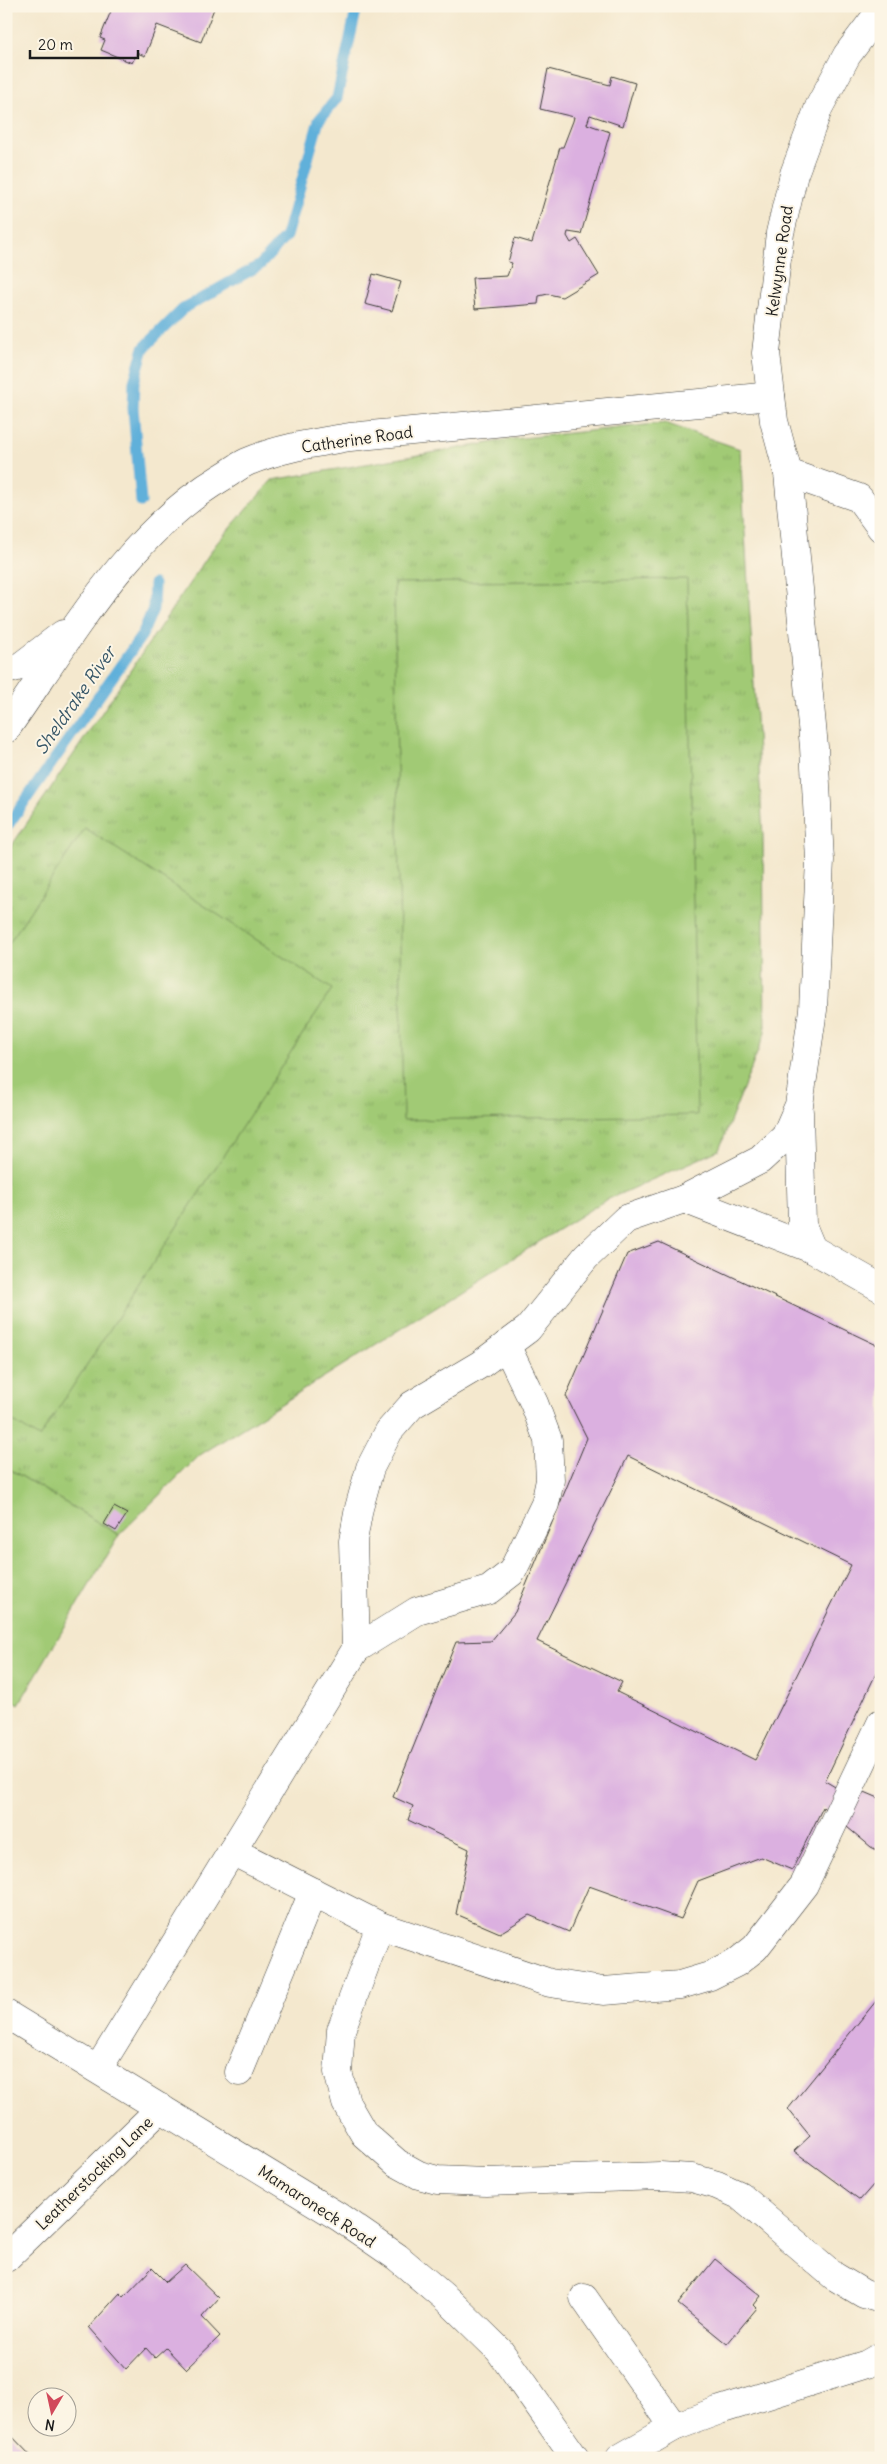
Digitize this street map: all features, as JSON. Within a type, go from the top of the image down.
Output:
[{"type":"street","name":"Kelwynne Road","points":[[798,1105],[813,1010],[820,860],[814,747],[788,473],[774,421],[766,353],[780,233],[794,174],[819,107],[848,55],[881,10]]},
{"type":"street","name":"Catherine Road","points":[[6,729],[82,620],[141,542],[174,512],[206,487],[246,462],[293,448],[350,437],[771,396]]},
{"type":"street","points":[[788,473],[859,498],[881,528]]},
{"type":"street","points":[[6,670],[21,666],[82,620]]},
{"type":"street","points":[[356,1649],[353,1540],[359,1508],[370,1468],[389,1431],[412,1404],[481,1364],[528,1328],[586,1257],[626,1219],[684,1199],[760,1160],[785,1137],[798,1105]]},
{"type":"street","points":[[798,1105],[802,1225],[812,1249]]},
{"type":"street","points":[[684,1199],[812,1249],[881,1288]]},
{"type":"street","points":[[98,2069],[356,1649],[418,1611],[490,1590],[512,1572],[545,1504],[550,1480],[548,1440],[534,1403],[506,1345]]},
{"type":"street","points":[[232,1851],[380,1926],[550,1983],[603,1991],[680,1985],[710,1976],[736,1963],[755,1948],[804,1886],[881,1724]]},
{"type":"street","points":[[239,2072],[313,1892]]},
{"type":"street","points":[[380,1926],[341,2030],[338,2072],[346,2103],[364,2134],[397,2164],[419,2175],[437,2180],[486,2182],[660,2176],[692,2178],[717,2185],[739,2195],[834,2276],[864,2294],[881,2299]]},
{"type":"street","name":"Mamaroneck Road","points":[[6,2014],[339,2217],[397,2257],[450,2302],[499,2350],[576,2458]]},
{"type":"street","name":"Leatherstocking Lane","points":[[6,2258],[161,2108]]},
{"type":"street","points":[[584,2298],[674,2427]]},
{"type":"street","points":[[620,2458],[674,2427],[720,2410],[867,2364],[881,2356]]},
{"type":"green space","points":[[665,423],[740,449],[763,836],[765,1033],[719,1150],[604,1201],[200,1455],[119,1535],[6,1467],[6,854],[216,544],[272,480],[513,439]]},
{"type":"green space","points":[[687,579],[697,1115],[403,1120],[394,583]]},
{"type":"green space","points":[[85,828],[332,989],[39,1438],[6,1417],[6,948]]},
{"type":"green space","points":[[6,1467],[119,1535],[19,1704],[6,1696]]},
{"type":"building","points":[[113,6],[215,6],[201,42],[157,25],[145,56],[137,53],[132,63],[101,50],[105,40],[100,38]]},
{"type":"building","points":[[548,69],[610,85],[612,76],[635,83],[623,126],[590,115],[587,124],[610,132],[581,234],[568,232],[567,236],[571,243],[577,239],[599,275],[562,297],[548,294],[539,296],[538,304],[475,309],[472,278],[507,276],[512,263],[508,262],[515,238],[532,243],[560,147],[563,147],[573,121],[574,117],[540,109]]},
{"type":"building","points":[[373,274],[401,282],[392,311],[365,304]]},
{"type":"building","points":[[659,1242],[881,1347],[881,1663],[825,1781],[854,1798],[860,1790],[881,1799],[881,1852],[871,1847],[823,1807],[792,1870],[761,1857],[698,1881],[681,1919],[589,1886],[569,1932],[529,1915],[500,1933],[456,1914],[469,1849],[408,1820],[413,1806],[393,1797],[456,1642],[491,1641],[515,1612],[587,1438],[566,1396],[627,1254]],"holes":[[[628,1456],[851,1565],[755,1760],[617,1692],[622,1682],[537,1641]]]},
{"type":"building","points":[[114,1507],[127,1514],[116,1531],[104,1524]]},
{"type":"building","points":[[881,1995],[881,2176],[860,2200],[794,2151],[810,2136],[788,2109]]},
{"type":"building","points":[[715,2259],[761,2296],[754,2305],[757,2308],[727,2344],[678,2304]]},
{"type":"building","points":[[185,2265],[219,2298],[202,2317],[220,2336],[186,2369],[166,2348],[155,2358],[146,2348],[126,2369],[89,2327],[120,2293],[124,2297],[152,2268],[166,2282]]},
{"type":"building","points":[[6,2430],[33,2458],[6,2458]]},
{"type":"waterway","name":"Sheldrake River","points":[[141,502],[133,408],[134,382],[144,348],[183,309],[260,265],[286,236],[319,120],[337,98],[357,6]]},
{"type":"waterway","name":"Sheldrake River","points":[[6,828],[142,635],[153,609],[154,584]]}]
